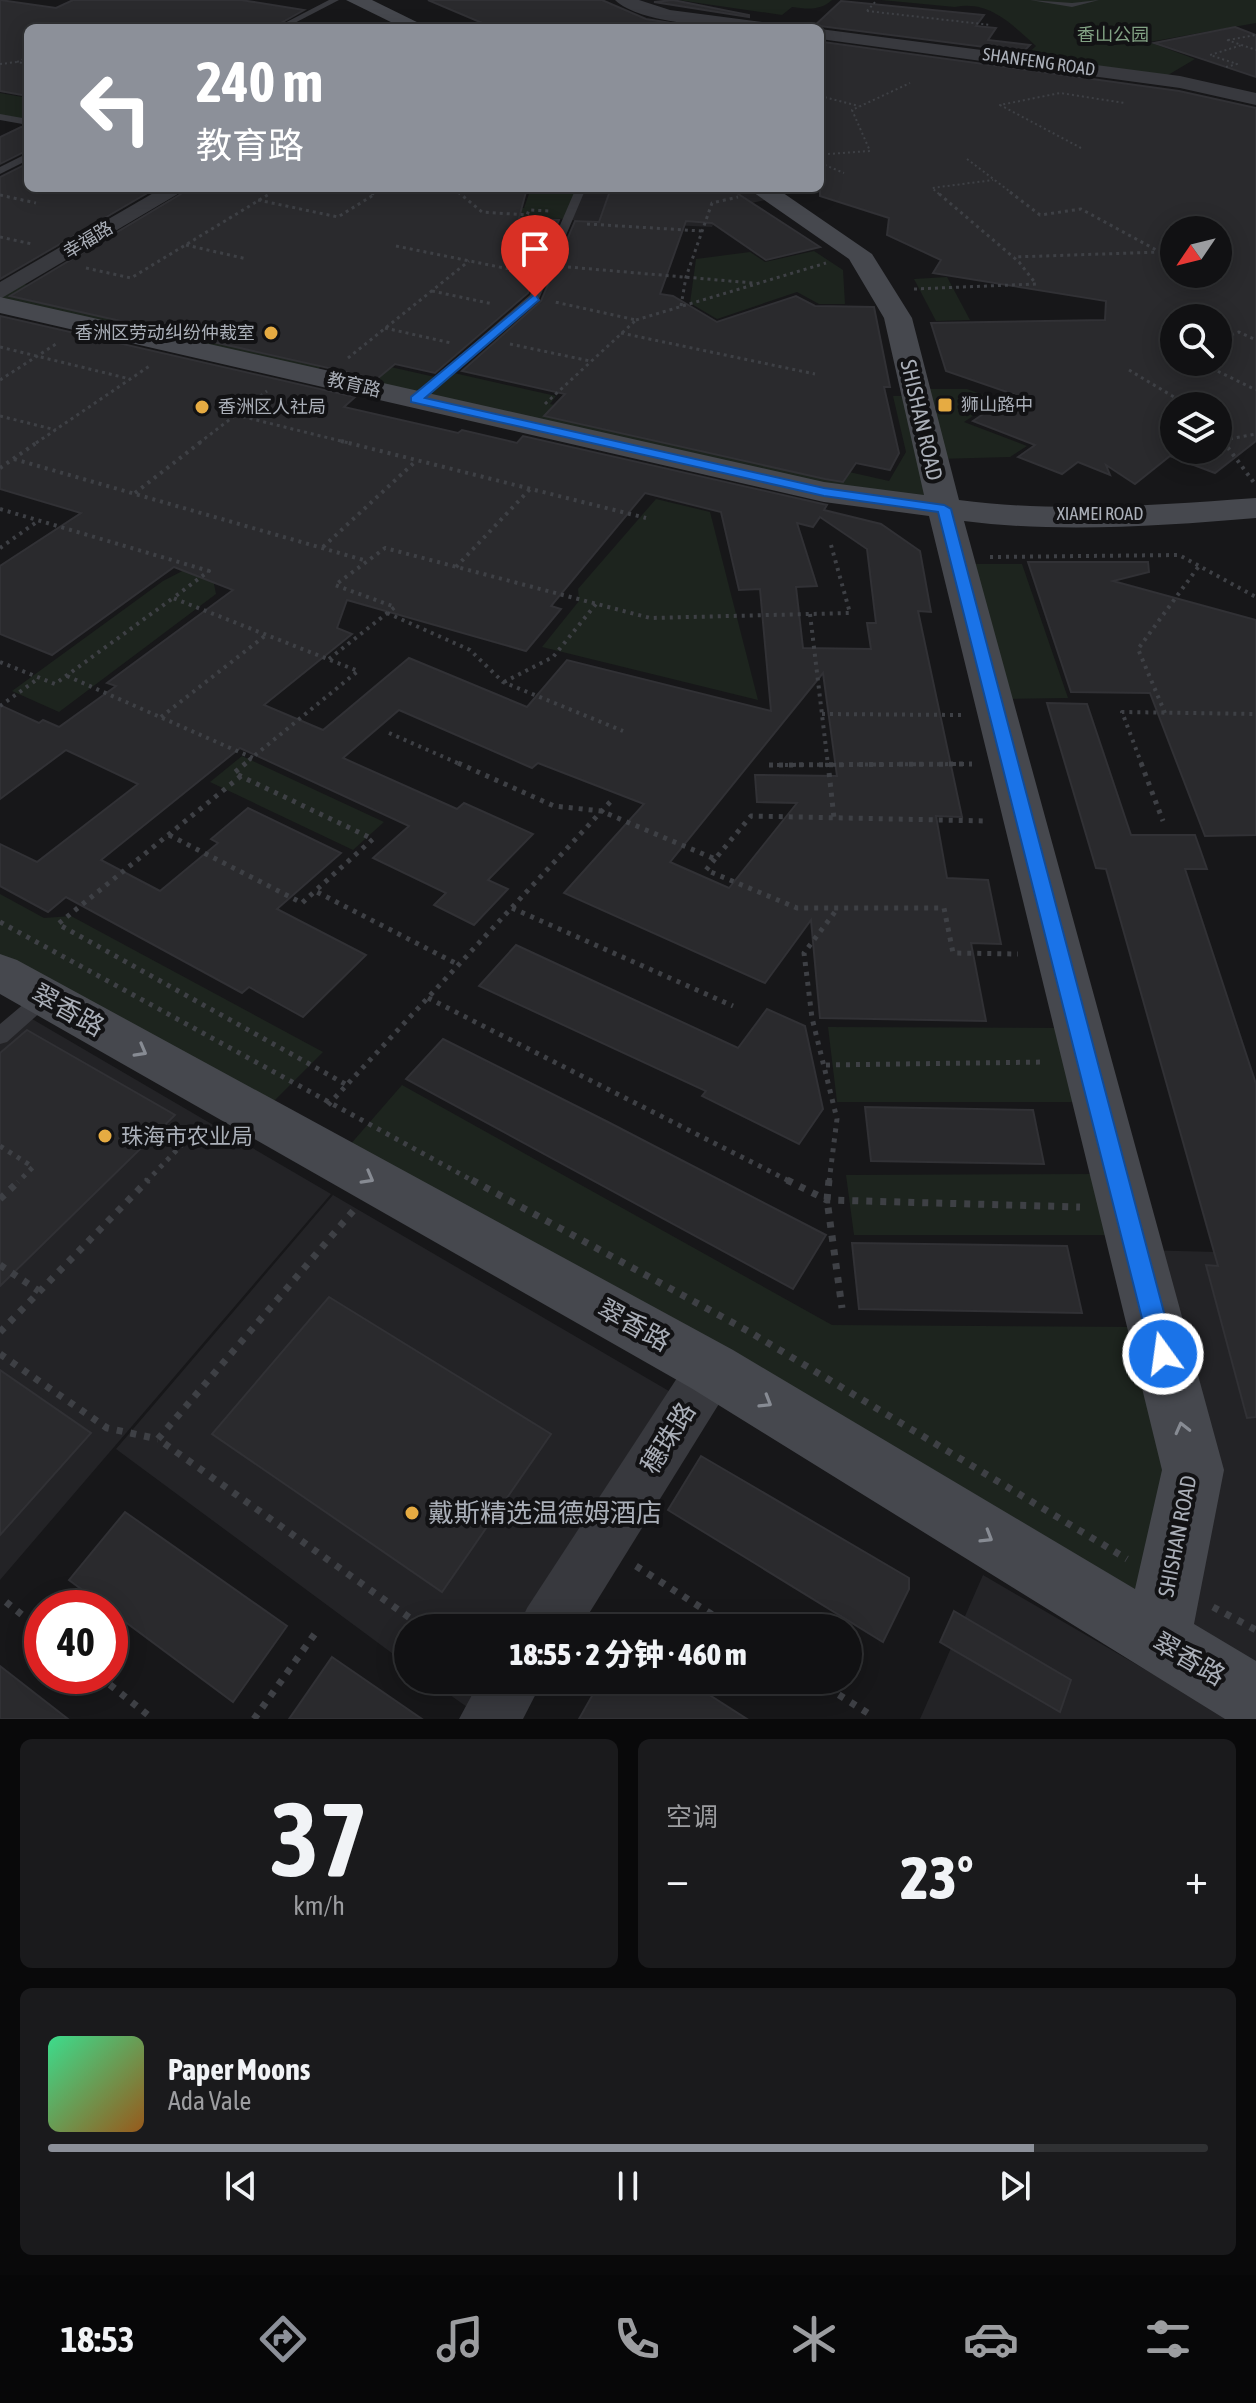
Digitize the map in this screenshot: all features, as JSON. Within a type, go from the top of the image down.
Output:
[{"type":"street","points":[[356,0],[410,24]]},
{"type":"street","points":[[623,0],[667,15],[738,24]]},
{"type":"street","name":"SHANFENG ROAD","points":[[824,35],[1165,80],[1256,99]]},
{"type":"street","name":"幸福路","points":[[0,292],[170,192]]},
{"type":"street","name":"SHISHAN ROAD","points":[[765,192],[859,254],[898,318],[944,509],[1193,1470],[1157,1641]]},
{"type":"street","name":"教育路","points":[[0,305],[824,492],[944,509]]},
{"type":"street","name":"XIAMEI ROAD","points":[[944,509],[997,515],[1180,514],[1256,508]]},
{"type":"street","name":"翠香路","points":[[22,985],[712,1369],[1256,1699]]},
{"type":"street","name":"穗珠路","points":[[556,1614],[712,1369]]},
{"type":"street","points":[[489,1719],[505,1694]]},
{"type":"lane","points":[[287,24],[335,0]]},
{"type":"lane","points":[[1034,0],[1072,5],[1095,0]]},
{"type":"lane","points":[[0,117],[24,121]]},
{"type":"lane","points":[[0,171],[24,158]]},
{"type":"lane","points":[[416,400],[535,297],[579,192]]},
{"type":"lane","points":[[0,1036],[22,985]]},
{"type":"path","points":[[867,11],[991,25]]},
{"type":"path","points":[[1256,35],[1227,40],[1256,50]]},
{"type":"path","points":[[17,62],[24,59]]},
{"type":"path","points":[[0,64],[24,63]]},
{"type":"path","points":[[824,158],[828,154],[870,151],[852,110],[910,83]]},
{"type":"path","points":[[1081,148],[1000,105],[1060,93],[1125,103]]},
{"type":"path","points":[[824,97],[860,106]]},
{"type":"path","points":[[967,159],[1040,215],[1081,209],[1160,252],[1014,257]]},
{"type":"path","points":[[824,163],[844,173]]},
{"type":"path","points":[[881,290],[1036,284],[1014,257],[932,188],[994,180]]},
{"type":"path","points":[[54,261],[131,278],[271,193],[268,192]]},
{"type":"path","points":[[258,200],[338,217],[375,194],[365,192]]},
{"type":"path","points":[[458,192],[482,212],[702,231]]},
{"type":"path","points":[[681,306],[686,277],[712,203],[754,192]]},
{"type":"path","points":[[0,195],[36,203]]},
{"type":"path","points":[[185,245],[247,259]]},
{"type":"path","points":[[396,246],[469,261],[547,270],[758,284]]},
{"type":"path","points":[[524,424],[636,320],[859,254]]},
{"type":"path","points":[[322,378],[469,261]]},
{"type":"path","points":[[432,291],[521,309]]},
{"type":"path","points":[[535,297],[636,320]]},
{"type":"path","points":[[0,380],[86,325]]},
{"type":"path","points":[[385,328],[475,349]]},
{"type":"path","points":[[1232,335],[1239,332],[1256,340]]},
{"type":"path","points":[[621,333],[815,374]]},
{"type":"path","points":[[487,339],[591,361]]},
{"type":"path","points":[[0,468],[180,346]]},
{"type":"path","points":[[0,347],[131,379]]},
{"type":"path","points":[[1129,370],[1166,392]]},
{"type":"path","points":[[134,493],[292,372]]},
{"type":"path","points":[[1228,376],[1256,390]]},
{"type":"path","points":[[236,415],[646,518]]},
{"type":"path","points":[[0,416],[57,430]]},
{"type":"path","points":[[1232,438],[1256,434]]},
{"type":"path","points":[[1232,452],[1256,484]]},
{"type":"path","points":[[14,459],[368,561]]},
{"type":"path","points":[[323,548],[417,460]]},
{"type":"path","points":[[456,567],[531,488]]},
{"type":"path","points":[[0,509],[209,571],[55,684],[0,662]]},
{"type":"path","points":[[0,548],[38,520]]},
{"type":"path","points":[[328,659],[395,607],[335,585],[385,548],[650,618],[850,613],[831,545]]},
{"type":"path","points":[[957,557],[1179,555],[1256,597]]},
{"type":"path","points":[[1165,713],[1138,649],[1199,566]]},
{"type":"path","points":[[168,835],[302,903],[373,839],[234,773],[358,671],[173,598]]},
{"type":"path","points":[[503,682],[553,657],[596,604]]},
{"type":"path","points":[[387,613],[470,650],[503,682],[623,731]]},
{"type":"path","points":[[810,614],[834,818]]},
{"type":"path","points":[[161,717],[266,635]]},
{"type":"path","points":[[67,675],[253,758]]},
{"type":"path","points":[[0,706],[39,678]]},
{"type":"path","points":[[1163,821],[1122,712],[1256,714]]},
{"type":"path","points":[[822,714],[997,715]]},
{"type":"path","points":[[389,733],[554,806],[601,811],[715,859]]},
{"type":"path","points":[[769,765],[1010,764]]},
{"type":"path","points":[[241,776],[58,924],[347,1085]]},
{"type":"path","points":[[298,1138],[612,800]]},
{"type":"path","points":[[1025,822],[751,816],[706,870],[797,908],[944,908],[953,953],[1059,955]]},
{"type":"path","points":[[315,891],[459,965]]},
{"type":"path","points":[[512,908],[733,1006]]},
{"type":"path","points":[[838,908],[804,953],[812,1018],[837,1119],[827,1200],[842,1308]]},
{"type":"path","points":[[428,998],[827,1200],[1125,1208]]},
{"type":"path","points":[[826,1065],[1087,1062]]},
{"type":"path","points":[[0,1332],[227,1099]]},
{"type":"path","points":[[0,1146],[33,1167],[0,1199]]},
{"type":"path","points":[[158,1439],[377,1183]]},
{"type":"path","points":[[0,1265],[39,1291]]},
{"type":"path","points":[[0,1354],[107,1428],[158,1439],[404,1614]]},
{"type":"path","points":[[601,1544],[711,1614]]},
{"type":"path","points":[[6,1602],[24,1616]]},
{"type":"path","points":[[254,1719],[319,1628]]},
{"type":"path","points":[[122,1694],[153,1719]]},
{"type":"path","points":[[837,1694],[871,1715]]},
{"type":"shaded area","points":[[580,192],[765,192],[774,198],[720,210],[712,227],[569,220]]},
{"type":"shaded area","points":[[27,1016],[331,1194],[0,1580],[0,1039]]},
{"type":"shaded area","points":[[333,1195],[686,1401],[551,1614],[394,1614],[394,1655],[116,1449]]},
{"type":"shaded area","points":[[1140,1250],[1256,1253],[1256,1690],[1161,1640]]},
{"type":"shaded area","points":[[983,1575],[1230,1719],[920,1719]]},
{"type":"shaded area","points":[[449,1694],[500,1694],[484,1719]]},
{"type":"green space","points":[[678,0],[832,0],[818,8],[792,7],[782,15]]},
{"type":"green space","name":"香山公园","points":[[881,0],[1256,0],[1256,23],[1149,42],[1195,59],[1163,78],[1023,58],[1036,46],[1000,16],[979,7]]},
{"type":"green space","points":[[0,93],[24,97],[24,119],[0,115]]},
{"type":"green space","points":[[530,192],[575,192],[564,219],[533,217],[522,245],[482,207],[524,208]]},
{"type":"green space","points":[[814,251],[843,270],[845,304],[819,304],[797,292],[717,319],[690,303],[696,259],[750,252],[765,262]]},
{"type":"green space","points":[[947,277],[970,320],[936,321],[914,279]]},
{"type":"green space","points":[[24,284],[329,360],[313,373],[0,297]]},
{"type":"green space","points":[[373,363],[435,377],[414,396],[351,381]]},
{"type":"green space","points":[[454,373],[556,396],[550,404],[889,481],[906,452],[893,396],[910,396],[938,505],[827,489],[425,398]]},
{"type":"green space","points":[[921,389],[967,389],[997,400],[964,422],[1027,446],[1010,457],[938,459]]},
{"type":"green space","points":[[656,499],[710,512],[758,700],[542,647],[579,601],[578,589]]},
{"type":"green space","points":[[295,528],[214,584],[216,594],[59,712],[12,691],[163,581],[215,554]]},
{"type":"green space","points":[[967,564],[1022,564],[1068,698],[1007,699]]},
{"type":"green space","points":[[242,756],[384,822],[353,850],[210,782]]},
{"type":"green space","points":[[0,894],[44,918],[71,916],[323,1052],[267,1108],[0,958]]},
{"type":"green space","points":[[828,1027],[1064,1028],[1083,1102],[837,1102]]},
{"type":"green space","points":[[402,1085],[832,1325],[1139,1327],[1171,1462],[1140,1613],[342,1154]]},
{"type":"green space","points":[[1097,1174],[1112,1235],[854,1235],[846,1175]]},
{"type":"building","points":[[0,0],[56,8],[73,0],[241,0],[304,10],[279,24],[24,24],[24,95],[0,91]]},
{"type":"building","points":[[428,0],[602,0],[646,19],[678,24],[485,24]]},
{"type":"building","points":[[673,0],[749,15],[749,17],[654,2]]},
{"type":"building","points":[[841,1],[984,15],[976,26],[996,28],[988,40],[1030,45],[1023,52],[816,24]]},
{"type":"building","points":[[1235,27],[1256,35],[1256,77],[1154,43]]},
{"type":"building","points":[[824,42],[1179,91],[1256,108],[1256,441],[1232,460],[1232,392],[1160,392],[1160,464],[1135,484],[1106,465],[1110,475],[1078,462],[1062,474],[1018,457],[1035,445],[973,421],[1013,394],[946,371],[931,323],[1105,320],[1106,301],[933,273],[941,260],[887,235],[889,218],[820,196],[820,192],[824,192]]},
{"type":"building","points":[[24,127],[24,152],[0,164],[0,137]]},
{"type":"building","points":[[24,165],[24,192],[149,192],[0,279],[0,177]]},
{"type":"building","points":[[184,192],[526,192],[519,218],[559,220],[528,293],[435,373],[395,364],[377,379],[10,296]]},
{"type":"building","points":[[610,192],[735,192],[820,247],[766,260],[712,223],[686,221],[660,294],[673,296],[717,322],[796,296],[815,306],[874,307],[890,387],[884,387],[899,453],[890,470],[856,463],[843,482],[544,416],[565,394],[462,371],[541,301],[575,221],[599,222]]},
{"type":"building","points":[[0,316],[355,397],[344,407],[517,443],[523,436],[827,505],[824,510],[881,524],[920,551],[931,612],[918,611],[962,817],[936,816],[947,878],[988,880],[1001,944],[971,943],[986,1021],[820,1018],[811,920],[765,983],[564,893],[644,804],[538,763],[532,768],[399,710],[343,758],[457,809],[464,803],[533,834],[488,880],[508,889],[474,925],[434,905],[446,893],[373,858],[409,826],[240,748],[101,860],[160,891],[218,843],[211,839],[248,808],[341,853],[277,909],[366,955],[303,1017],[249,987],[242,993],[66,897],[48,912],[0,886],[0,844],[37,862],[138,784],[66,750],[0,799],[0,705],[39,723],[43,720],[59,727],[116,686],[107,683],[233,590],[174,567],[52,655],[0,634],[0,566],[81,513],[0,489]],"holes":[[[645,493],[721,512],[739,590],[760,589],[771,711],[567,660],[527,707],[409,658],[323,730],[264,705],[352,634],[337,628],[347,600],[526,651],[561,609],[551,606]],[[820,517],[867,549],[876,623],[867,623],[871,649],[803,648],[796,587],[817,586],[797,523],[813,527]],[[823,673],[837,776],[755,775],[757,802],[797,803],[729,888],[670,862]]]},
{"type":"building","points":[[1191,464],[1227,464],[1215,473]]},
{"type":"building","points":[[1028,562],[1148,562],[1149,572],[1113,581],[1256,620],[1256,835],[1205,836],[1150,693],[1071,692]]},
{"type":"building","points":[[1047,703],[1087,704],[1131,835],[1195,835],[1207,869],[1185,869],[1256,1084],[1256,1417],[1247,1418],[1206,1265],[1218,1266],[1106,869],[1096,868]]},
{"type":"building","points":[[516,945],[738,1048],[767,1009],[805,1026],[823,1109],[799,1144],[702,1096],[706,1091],[479,986]]},
{"type":"building","points":[[27,1030],[175,1115],[0,1286],[0,1053]]},
{"type":"building","points":[[443,1039],[826,1235],[793,1289],[406,1079]]},
{"type":"building","points":[[865,1107],[1033,1110],[1044,1164],[871,1161]]},
{"type":"building","points":[[852,1243],[1067,1246],[1082,1313],[859,1309]]},
{"type":"building","name":"戴斯精选温德姆酒店","points":[[329,1297],[551,1434],[442,1592],[212,1434]]},
{"type":"building","points":[[0,1370],[91,1433],[0,1535]]},
{"type":"building","points":[[701,1456],[909,1578],[909,1589],[883,1642],[862,1629],[862,1614],[837,1614],[668,1510]]},
{"type":"building","points":[[125,1512],[287,1626],[233,1702],[128,1624],[128,1590],[82,1590],[69,1580]]},
{"type":"building","points":[[954,1611],[1071,1680],[1060,1712],[940,1642]]},
{"type":"building","points":[[332,1657],[422,1719],[289,1719]]},
{"type":"building","points":[[0,1666],[24,1685],[24,1694],[36,1694],[68,1719],[0,1719]]},
{"type":"building","points":[[593,1694],[708,1694],[747,1719],[579,1719]]},
{"type":"place","name":"香洲区劳动纠纷仲裁室","points":[[271,333]]},
{"type":"place","name":"狮山路中","points":[[945,405]]},
{"type":"place","name":"香洲区人社局","points":[[202,407]]},
{"type":"place","name":"珠海市农业局","points":[[105,1136]]},
{"type":"place","name":"戴斯精选温德姆酒店","points":[[412,1513]]},
{"type":"route","points":[[535,297],[416,400],[824,492],[944,509],[1163,1354]]}]
